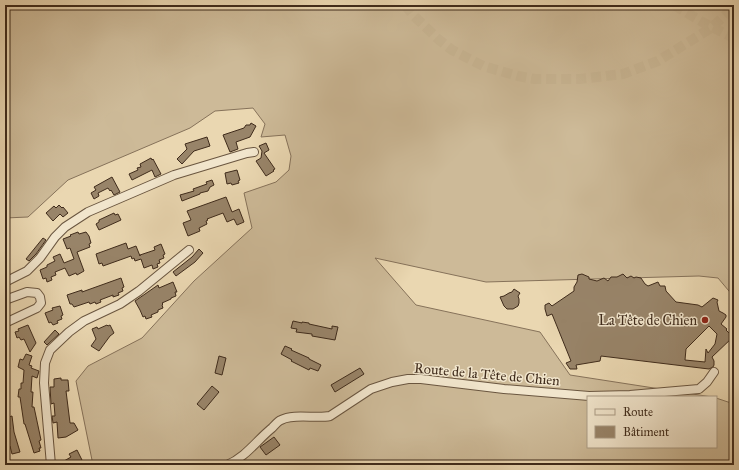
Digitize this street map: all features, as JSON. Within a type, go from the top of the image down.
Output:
[{"type":"street","points":[[5,282],[27,271],[40,258],[55,237],[65,227],[88,212],[174,175],[254,152]]},
{"type":"street","points":[[51,465],[44,383],[45,363],[50,350],[69,332],[84,321],[120,304],[139,291],[189,250]]},
{"type":"street","points":[[5,300],[27,292],[37,293],[40,297],[41,303],[37,308],[5,323]]},
{"type":"street","name":"Route de la Tête de Chien","points":[[227,465],[235,462],[281,420],[293,417],[323,418],[330,416],[371,389],[408,379],[421,379],[504,389],[589,396],[611,396],[699,389],[707,382],[714,372]]},
{"type":"shaded area","points":[[5,5],[734,5],[734,297],[718,278],[699,276],[486,282],[375,258],[416,305],[540,332],[570,375],[706,396],[587,396],[587,448],[717,448],[717,398],[734,404],[734,465],[93,465],[76,381],[88,366],[142,338],[194,281],[252,228],[244,193],[276,182],[289,170],[291,156],[285,135],[261,137],[265,124],[253,108],[215,111],[190,128],[68,180],[28,217],[5,218]]},
{"type":"building","points":[[251,123],[256,126],[250,137],[236,142],[238,149],[230,152],[223,135],[244,128],[246,125],[250,125]]},
{"type":"building","points":[[207,137],[210,146],[194,151],[182,164],[177,159],[187,149],[185,144]]},
{"type":"building","points":[[266,143],[269,150],[264,153],[275,169],[266,176],[256,161],[261,158],[262,151],[259,146]]},
{"type":"building","points":[[151,158],[161,174],[155,177],[152,170],[132,180],[129,174],[138,170],[137,168],[141,167],[140,164]]},
{"type":"building","points":[[237,170],[240,180],[238,181],[239,183],[232,185],[231,183],[227,184],[225,173]]},
{"type":"building","points":[[112,177],[120,192],[114,195],[108,188],[98,193],[99,196],[94,199],[91,193],[96,190],[94,187]]},
{"type":"building","points":[[212,180],[214,185],[210,187],[208,191],[182,201],[180,195],[194,191],[193,189],[207,184],[206,182]]},
{"type":"building","points":[[226,197],[232,212],[239,209],[244,222],[237,225],[234,219],[227,222],[223,213],[207,219],[207,224],[199,228],[200,231],[188,236],[183,223],[191,220],[187,211]]},
{"type":"building","points":[[59,205],[68,213],[63,217],[60,214],[53,221],[46,213],[54,206],[56,208]]},
{"type":"building","points":[[114,213],[115,215],[118,214],[121,220],[99,230],[96,224],[99,220]]},
{"type":"building","points":[[78,232],[79,234],[86,232],[91,243],[89,244],[90,247],[77,252],[84,271],[77,275],[76,273],[69,276],[65,268],[55,272],[56,275],[51,277],[52,280],[47,282],[46,278],[43,279],[40,270],[55,261],[53,257],[60,254],[64,263],[74,259],[70,248],[67,249],[63,239]]},
{"type":"building","points":[[43,238],[46,240],[36,254],[29,261],[26,259]]},
{"type":"building","points":[[126,243],[128,249],[136,246],[140,256],[155,250],[154,247],[161,244],[165,254],[163,255],[164,258],[159,260],[160,263],[157,264],[158,267],[153,269],[152,265],[144,268],[141,259],[135,261],[131,256],[103,266],[102,263],[99,264],[96,254]]},
{"type":"building","points":[[199,249],[203,253],[195,262],[176,276],[173,272],[192,257]]},
{"type":"building","points":[[582,274],[589,277],[589,279],[597,281],[604,278],[608,281],[611,277],[617,277],[623,274],[627,278],[631,276],[634,278],[641,278],[648,286],[658,282],[660,286],[665,286],[666,291],[676,302],[698,305],[702,307],[713,298],[718,300],[719,311],[726,315],[721,324],[733,337],[712,357],[714,365],[709,369],[601,356],[600,361],[576,365],[577,369],[570,369],[566,363],[571,361],[552,314],[547,316],[545,305],[549,303],[552,306],[574,291],[578,275]],"holes":[[[709,326],[717,334],[715,344],[708,353],[706,349],[705,362],[685,360],[686,349]]]},
{"type":"building","points":[[121,278],[124,287],[122,288],[123,291],[118,293],[119,295],[113,297],[113,295],[100,300],[101,302],[96,304],[95,302],[90,304],[89,302],[74,307],[70,304],[67,295],[82,290],[82,292]]},
{"type":"building","points":[[173,282],[177,292],[175,292],[176,296],[162,303],[163,308],[151,315],[152,317],[146,319],[145,316],[143,317],[135,301],[158,285],[159,288]]},
{"type":"building","points":[[514,289],[520,293],[518,296],[518,306],[513,309],[507,309],[500,297],[512,292]]},
{"type":"building","points":[[60,306],[63,315],[61,316],[62,319],[53,325],[51,322],[49,323],[45,313],[53,310],[52,308]]},
{"type":"building","points":[[293,321],[309,323],[332,329],[332,326],[338,327],[335,340],[312,336],[312,334],[296,332],[297,329],[291,328]]},
{"type":"building","points":[[28,325],[36,343],[30,352],[24,339],[21,340],[19,337],[17,338],[15,332],[19,331],[18,329]]},
{"type":"building","points":[[110,325],[114,333],[99,351],[91,346],[96,339],[92,329],[97,327],[98,329]]},
{"type":"building","points":[[55,330],[59,334],[47,345],[44,342]]},
{"type":"building","points":[[285,346],[321,365],[318,371],[310,368],[309,370],[281,354]]},
{"type":"building","points":[[26,354],[32,356],[29,365],[32,366],[31,368],[39,371],[37,378],[32,376],[31,392],[33,392],[32,407],[34,407],[41,440],[39,441],[41,448],[39,448],[40,451],[34,453],[24,424],[20,397],[18,397],[19,389],[21,389],[21,383],[23,383],[24,370],[18,367],[20,359],[23,360]]},
{"type":"building","points":[[219,356],[226,358],[222,375],[215,373]]},
{"type":"building","points":[[360,368],[364,374],[335,392],[331,385]]},
{"type":"building","points":[[61,378],[61,380],[68,380],[69,391],[66,391],[70,423],[74,423],[78,430],[66,437],[58,438],[57,422],[53,423],[52,416],[55,416],[54,403],[51,404],[50,387],[54,387],[54,379]]},
{"type":"building","points":[[212,386],[219,392],[204,410],[197,404]]},
{"type":"building","points":[[12,416],[14,432],[20,452],[12,454],[10,446],[5,443],[5,436],[10,428],[5,428],[5,418]]},
{"type":"building","points":[[274,437],[280,445],[266,455],[260,447]]},
{"type":"building","points":[[77,450],[82,460],[75,463],[76,465],[66,465],[64,461],[71,457],[69,454]]},
{"type":"tunnel","points":[[405,5],[413,15],[438,39],[452,50],[483,66],[518,76],[535,79],[580,79],[623,74],[658,61],[711,28],[734,7]]},
{"type":"tunnel","points":[[674,5],[704,23],[734,38]]},
{"type":"place","name":"La Tête de Chien","points":[[705,320]]}]
